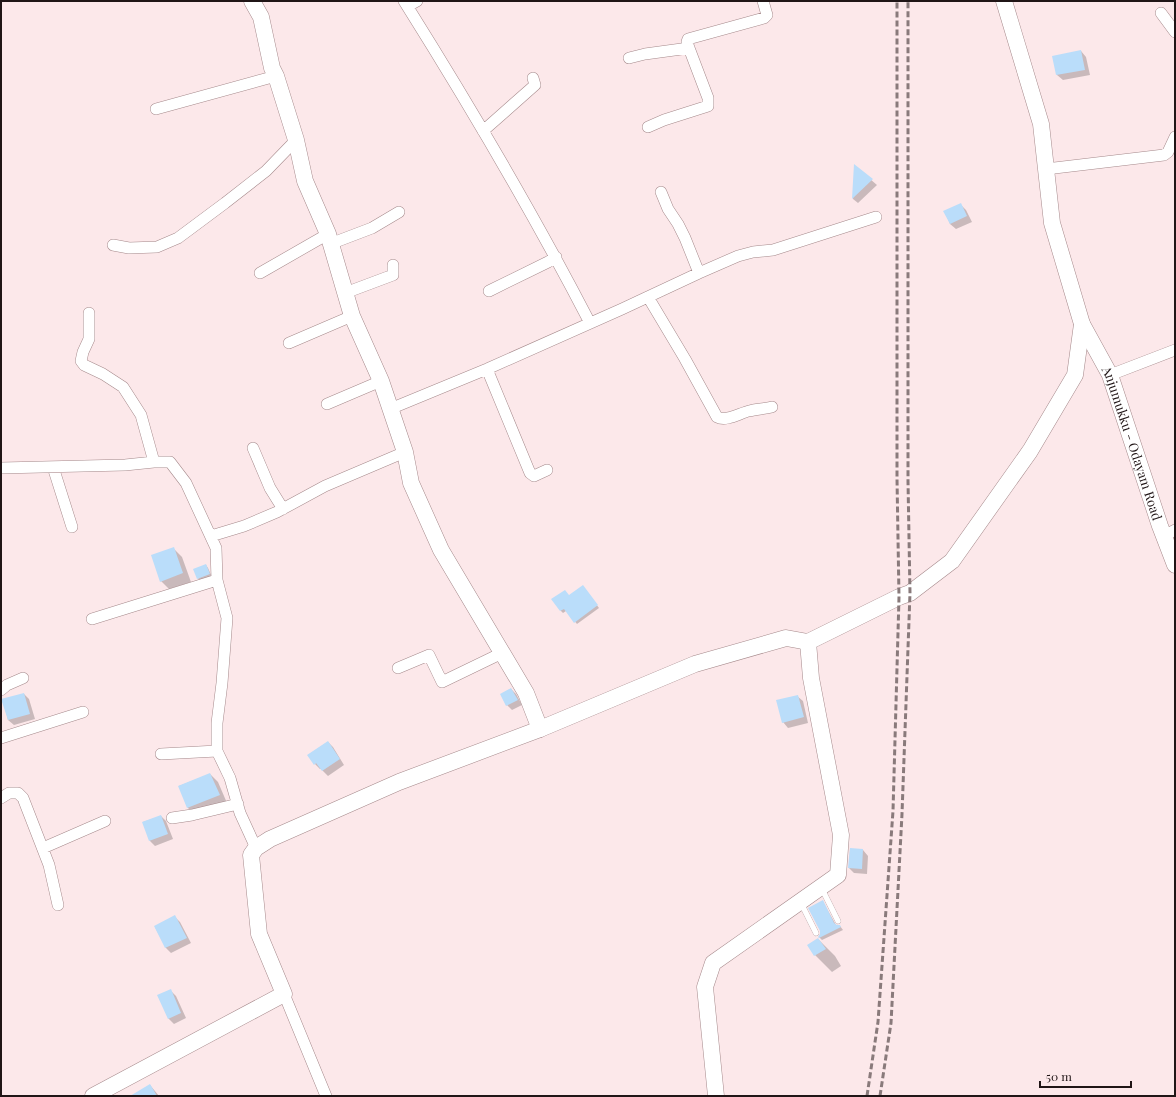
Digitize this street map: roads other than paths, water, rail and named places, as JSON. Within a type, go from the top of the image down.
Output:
[{"type":"main road","points":[[252,1],[261,17],[272,68],[276,76],[296,140],[305,181],[329,239],[352,316],[381,381],[405,452],[411,483],[441,550],[526,694],[540,729]]},
{"type":"main road","points":[[93,1096],[284,994],[259,934],[251,855],[256,848],[270,839],[399,782],[540,729],[695,664],[786,638],[808,642],[910,593],[952,561],[1030,451],[1075,375],[1082,324],[1052,223],[1041,124],[1004,1]]},
{"type":"main road","name":"Anjumukku - Odayam Road","points":[[1082,324],[1110,375],[1169,533],[1175,565]]},
{"type":"main road","points":[[716,1096],[705,987],[713,963],[838,875],[841,835],[811,678],[808,642]]},
{"type":"street","points":[[648,127],[664,120],[708,106],[708,98],[689,48],[687,42],[688,40],[764,18],[767,15],[763,1]]},
{"type":"street","points":[[410,3],[556,257],[590,323]]},
{"type":"street","points":[[1161,13],[1175,32]]},
{"type":"street","points":[[630,58],[645,54],[689,48]]},
{"type":"street","points":[[156,110],[276,76]]},
{"type":"street","points":[[483,131],[535,85],[534,78]]},
{"type":"street","points":[[1046,168],[1164,155],[1168,152],[1175,137]]},
{"type":"street","points":[[113,245],[129,248],[157,247],[178,238],[266,170],[296,140]]},
{"type":"street","points":[[661,192],[668,209],[685,238],[699,272]]},
{"type":"street","points":[[260,273],[329,239],[372,228],[400,212]]},
{"type":"street","points":[[390,409],[487,369],[648,297],[699,272],[738,256],[753,252],[773,250],[876,218]]},
{"type":"street","points":[[489,291],[556,257]]},
{"type":"street","points":[[345,293],[394,275],[393,265]]},
{"type":"street","points":[[648,297],[717,417],[720,419],[749,411],[772,407]]},
{"type":"street","points":[[89,313],[89,339],[81,361],[84,365],[103,374],[124,387],[141,416],[154,462]]},
{"type":"street","points":[[289,343],[352,316]]},
{"type":"street","points":[[1110,375],[1175,350]]},
{"type":"street","points":[[487,369],[530,473],[534,476],[547,470]]},
{"type":"street","points":[[326,404],[381,381]]},
{"type":"street","points":[[252,448],[270,488],[284,509]]},
{"type":"street","points":[[211,536],[244,526],[284,509],[325,486],[405,452]]},
{"type":"street","points":[[1,468],[125,465],[170,462],[182,478],[193,496],[216,548],[218,580],[227,618],[217,723],[217,751],[230,778],[240,813],[256,848]]},
{"type":"street","points":[[53,467],[72,527]]},
{"type":"street","points":[[92,619],[218,580]]},
{"type":"street","points":[[398,668],[429,654],[442,682],[502,653]]},
{"type":"street","points":[[1,690],[7,685],[24,678]]},
{"type":"street","points":[[1,738],[83,712]]},
{"type":"street","points":[[161,754],[217,751]]},
{"type":"street","points":[[1,798],[8,793],[18,793],[23,798],[49,865],[58,905]]},
{"type":"street","points":[[172,818],[192,815],[238,804]]},
{"type":"street","points":[[43,848],[105,821]]},
{"type":"street","points":[[284,994],[326,1096]]},
{"type":"lane","points":[[821,887],[838,921]]},
{"type":"lane","points":[[800,901],[816,933]]},
{"type":"railway","points":[[867,1096],[878,1022],[893,811],[899,597],[897,478],[897,1]]},
{"type":"railway","points":[[880,1096],[891,1023],[902,814],[910,593],[908,481],[908,1]]}]
